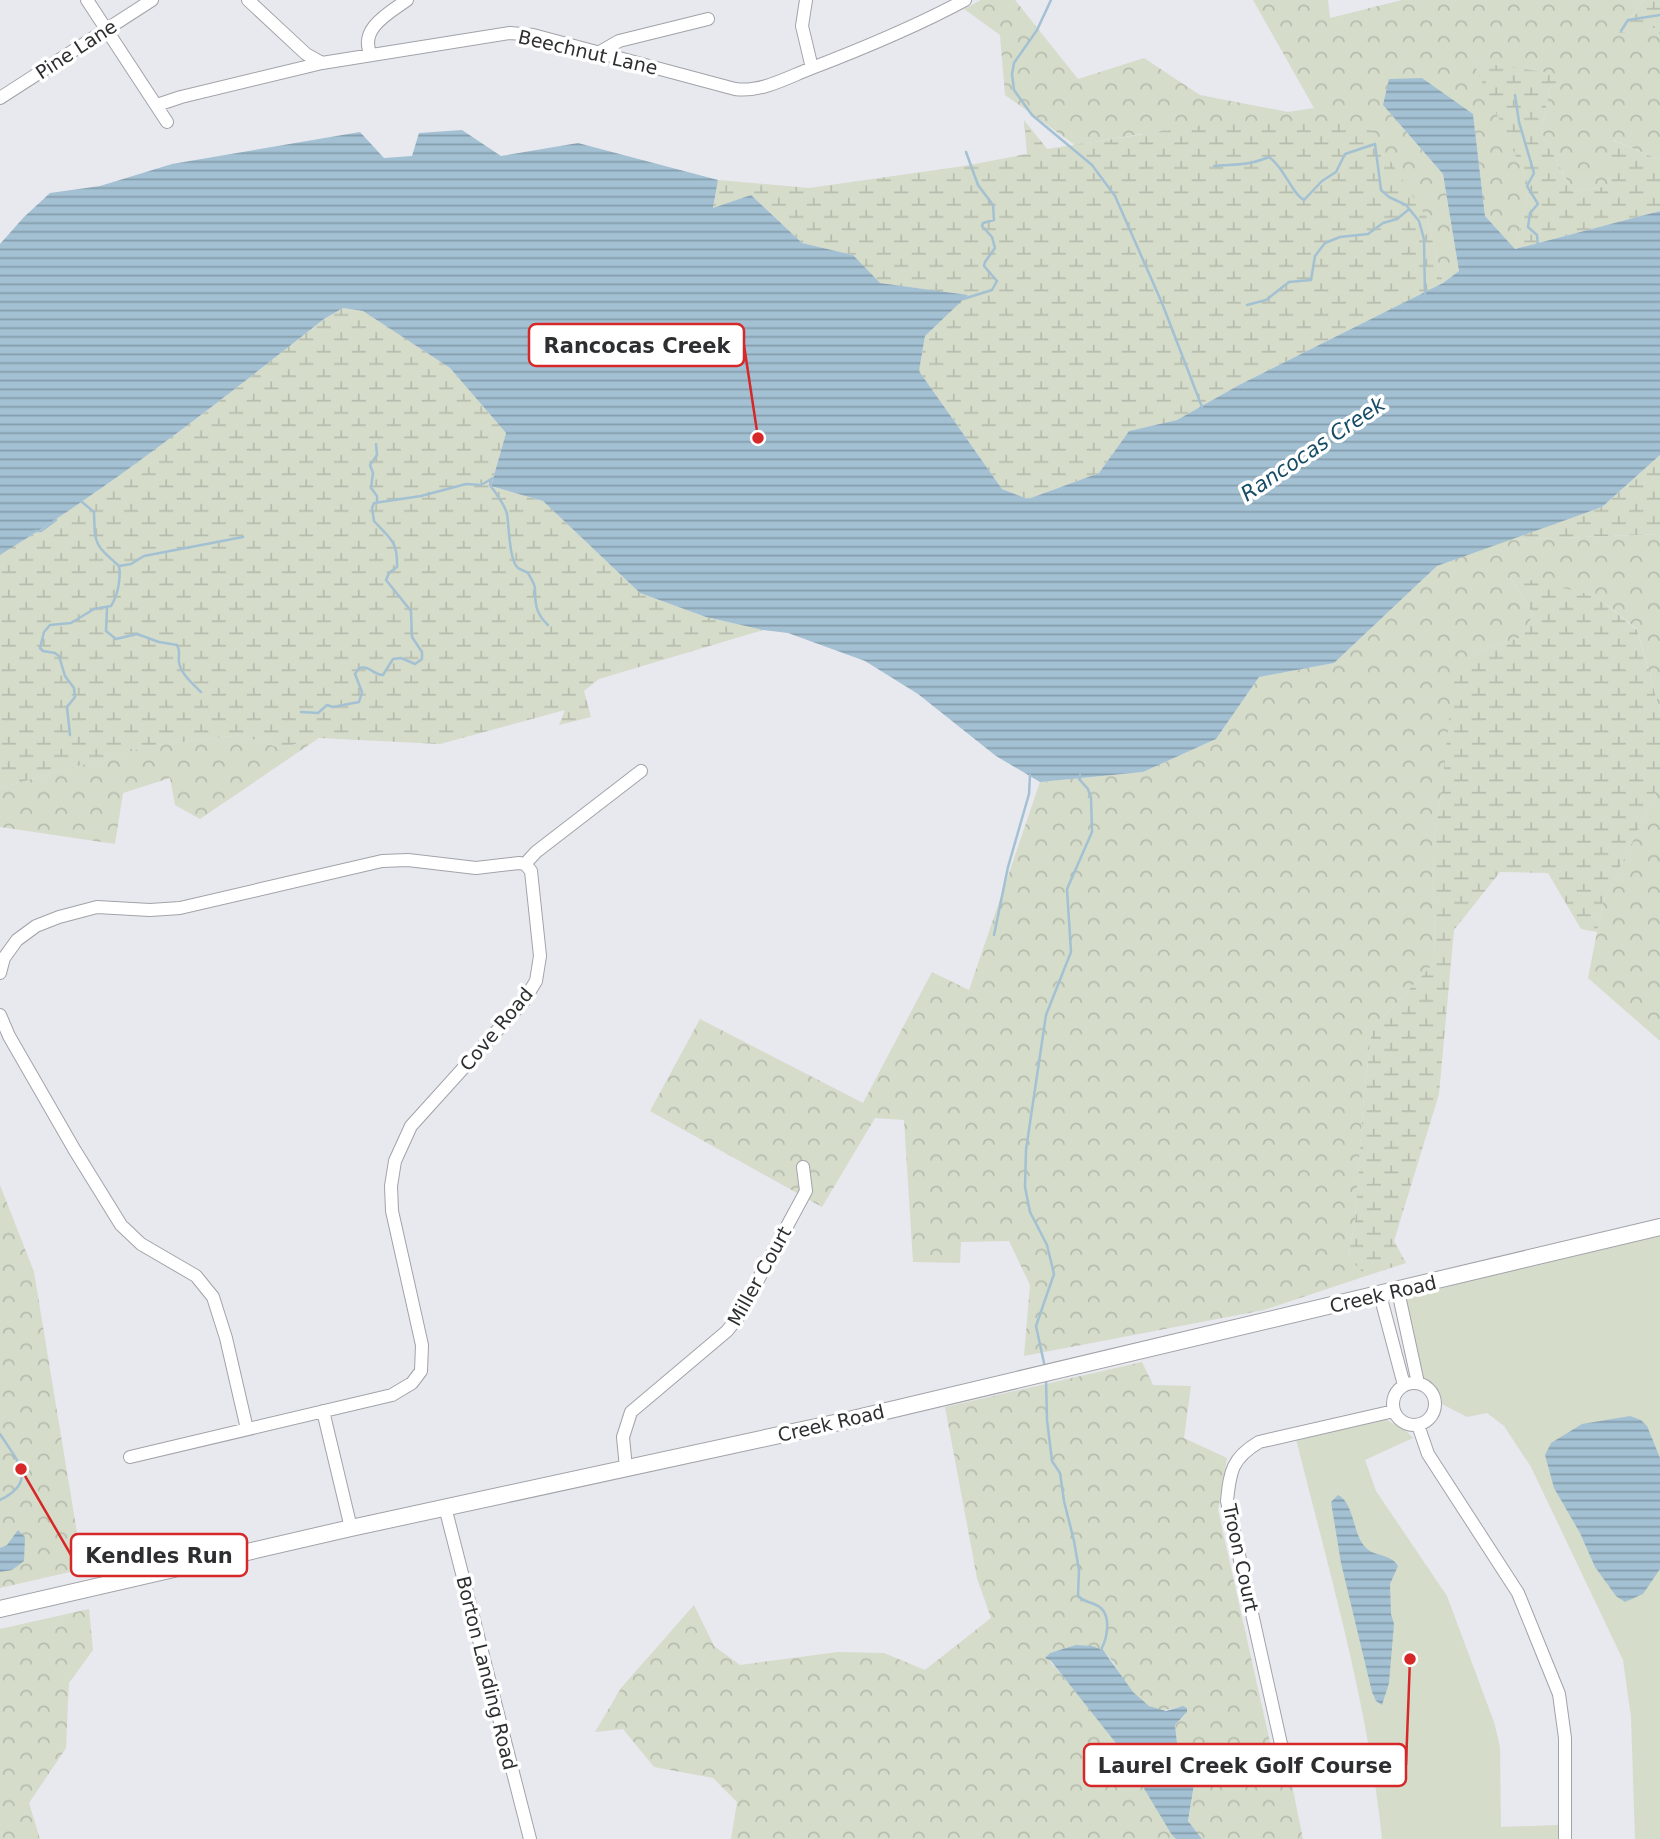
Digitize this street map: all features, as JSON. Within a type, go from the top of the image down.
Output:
[{"type":"main road","name":"Creek Road","points":[[0,1609],[445,1507],[844,1421],[1660,1227]]},
{"type":"street","points":[[87,0],[167,122]]},
{"type":"street","name":"Pine Lane","points":[[0,98],[152,0]]},
{"type":"street","points":[[248,0],[306,54],[322,63]]},
{"type":"street","points":[[371,55],[367,43],[372,29],[384,16],[407,0]]},
{"type":"street","points":[[806,0],[802,26],[812,68]]},
{"type":"street","name":"Beechnut Lane","points":[[157,105],[322,63],[510,33],[533,35],[741,90],[763,87],[879,43],[965,0]]},
{"type":"street","points":[[598,52],[619,41],[708,19]]},
{"type":"street","points":[[0,973],[4,958],[17,940],[36,926],[97,907],[150,911],[180,908],[382,861],[408,860],[476,868],[524,864],[641,771]]},
{"type":"street","name":"Cove Road","points":[[130,1457],[392,1395],[412,1383],[421,1371],[422,1345],[392,1211],[391,1186],[395,1161],[411,1126],[523,1002],[536,981],[540,956],[534,891],[531,872],[524,864]]},
{"type":"street","points":[[0,1015],[9,1036],[74,1149],[121,1225],[141,1244],[196,1276],[213,1297],[226,1338],[247,1429]]},
{"type":"street","name":"Miller Court","points":[[626,1468],[623,1437],[631,1412],[727,1331],[738,1317],[806,1191],[803,1167]]},
{"type":"street","points":[[1398,1291],[1418,1383]]},
{"type":"street","points":[[1380,1295],[1404,1385]]},
{"type":"street","points":[[1418,1383],[1430,1390],[1435,1403],[1431,1417],[1418,1425],[1402,1422],[1394,1411],[1394,1398],[1404,1385],[1418,1383]]},
{"type":"street","points":[[323,1411],[351,1528]]},
{"type":"street","name":"Troon Court","points":[[1299,1776],[1278,1731],[1227,1501],[1230,1473],[1245,1450],[1259,1442],[1394,1411]]},
{"type":"street","points":[[1418,1425],[1429,1454],[1518,1593],[1559,1694],[1564,1738],[1565,1839]]},
{"type":"street","name":"Borton Landing Road","points":[[445,1507],[530,1839]]},
{"type":"green space","points":[[981,0],[1015,0],[1078,79],[1144,58],[1200,95],[1288,112],[1314,108],[1253,0],[1328,0],[1330,18],[1402,0],[1644,0],[1619,32],[1655,28],[1660,34],[1660,160],[1613,140],[1609,186],[1573,192],[1541,131],[1550,88],[1570,81],[1474,62],[1530,187],[1515,249],[1485,216],[1473,114],[1383,105],[1443,174],[1459,271],[1443,283],[1427,218],[1141,134],[1075,145],[1005,95],[1000,35],[964,9]]},
{"type":"green space","points":[[1644,0],[1660,0],[1660,34],[1655,28],[1619,33]]},
{"type":"green space","points":[[1473,62],[1559,74],[1571,81],[1550,88],[1541,131],[1573,192],[1609,186],[1612,140],[1660,160],[1660,211],[1515,249],[1530,187]]},
{"type":"green space","points":[[1024,120],[1047,149],[1210,124],[1366,123],[1427,218],[1443,283],[1239,385],[1177,420],[1129,431],[1099,473],[1028,499],[1002,489],[919,371],[925,336],[967,295],[879,283],[853,255],[802,243],[751,195],[713,209],[718,180],[809,188],[964,166],[1027,154]]},
{"type":"green space","points":[[343,308],[363,311],[450,368],[506,433],[491,486],[543,501],[640,593],[706,617],[763,630],[599,679],[584,691],[591,717],[559,725],[565,710],[440,744],[319,738],[280,748],[241,735],[149,746],[0,788],[0,555],[125,471],[324,319]]},
{"type":"green space","points":[[1660,455],[1660,534],[1507,540],[1602,507]]},
{"type":"green space","points":[[1660,534],[1660,711],[1637,629],[1596,596],[1510,577],[1533,614],[1523,637],[1475,651],[1442,788],[1433,847],[1435,962],[1372,1029],[1364,1095],[1355,1222],[1348,1256],[1366,1276],[1264,1310],[1024,1356],[1030,1285],[1009,1241],[961,1242],[960,1263],[913,1262],[904,1120],[875,1118],[822,1207],[650,1111],[700,1019],[863,1103],[932,972],[969,990],[1040,782],[1143,772],[1216,739],[1259,677],[1334,663],[1437,566],[1507,540]]},
{"type":"green space","points":[[1509,575],[1596,596],[1637,630],[1660,711],[1660,785],[1603,902],[1597,932],[1581,929],[1548,873],[1500,872],[1454,930],[1439,1094],[1394,1241],[1406,1263],[1366,1276],[1348,1257],[1355,1222],[1364,1094],[1372,1029],[1435,962],[1433,847],[1453,679],[1475,651],[1523,637],[1533,614]]},
{"type":"green space","points":[[241,735],[280,748],[319,738],[200,819],[175,805],[170,778],[123,793],[115,844],[0,827],[0,788],[148,746]]},
{"type":"green space","points":[[1660,785],[1660,1041],[1588,978],[1603,902]]},
{"type":"green space","points":[[0,1185],[34,1272],[83,1569],[0,1588]]},
{"type":"green space","points":[[1660,1228],[1660,1839],[1635,1839],[1631,1717],[1623,1660],[1531,1467],[1504,1426],[1487,1413],[1467,1417],[1440,1403],[1436,1392],[1422,1377],[1406,1299],[1606,1240]]},
{"type":"green space","points":[[1142,1362],[1153,1385],[1191,1386],[1184,1438],[1227,1458],[1218,1510],[1274,1760],[1292,1785],[1303,1839],[1202,1839],[1188,1822],[1195,1778],[1177,1743],[1175,1725],[1185,1715],[1187,1708],[1161,1710],[1151,1707],[1136,1696],[1112,1660],[1104,1652],[1092,1647],[1075,1647],[1050,1653],[1048,1659],[1119,1747],[1176,1839],[731,1839],[737,1802],[713,1778],[654,1767],[623,1729],[595,1732],[621,1688],[694,1605],[714,1646],[740,1665],[838,1652],[884,1653],[925,1670],[991,1618],[977,1578],[945,1407]]},
{"type":"green space","points":[[1384,1418],[1413,1438],[1365,1460],[1376,1491],[1447,1596],[1494,1722],[1500,1747],[1501,1827],[1558,1825],[1559,1839],[1382,1839],[1376,1788],[1357,1688],[1296,1439]]},
{"type":"green space","points":[[89,1609],[93,1650],[69,1683],[66,1748],[29,1803],[40,1839],[0,1839],[0,1629]]},
{"type":"water","points":[[1422,78],[1473,114],[1485,216],[1515,249],[1660,211],[1660,455],[1602,507],[1437,566],[1334,663],[1259,677],[1216,739],[1143,772],[1040,782],[996,756],[918,694],[865,661],[788,633],[706,617],[640,593],[543,501],[491,486],[506,433],[450,368],[363,311],[343,308],[324,319],[125,471],[0,555],[0,244],[50,193],[100,186],[172,164],[360,132],[384,158],[412,156],[419,133],[462,130],[501,156],[578,143],[718,180],[713,208],[751,195],[802,243],[853,255],[880,283],[968,295],[925,336],[919,371],[1002,489],[1028,499],[1099,473],[1129,431],[1177,420],[1239,385],[1443,283],[1459,271],[1443,174],[1383,105],[1389,79]]},
{"type":"water","points":[[1630,1416],[1641,1420],[1647,1426],[1660,1458],[1660,1569],[1643,1594],[1625,1602],[1616,1596],[1595,1567],[1580,1533],[1554,1488],[1545,1455],[1551,1443],[1582,1424]]},
{"type":"water","points":[[1338,1495],[1348,1505],[1358,1535],[1366,1548],[1391,1559],[1398,1566],[1390,1584],[1394,1624],[1389,1683],[1382,1705],[1376,1701],[1372,1692],[1341,1563],[1331,1502]]},
{"type":"water","points":[[18,1530],[25,1537],[24,1561],[12,1570],[0,1572],[0,1548],[7,1545]]},
{"type":"water","points":[[1076,1645],[1103,1650],[1133,1692],[1149,1706],[1166,1711],[1183,1706],[1187,1708],[1187,1712],[1175,1725],[1177,1743],[1195,1778],[1188,1821],[1202,1839],[1176,1839],[1172,1835],[1119,1747],[1051,1661],[1045,1658],[1050,1653]]},
{"type":"waterway","points":[[1051,0],[1037,30],[1014,63],[1014,90],[1032,115],[1092,165],[1115,196],[1162,303],[1202,407]]},
{"type":"waterway","points":[[1621,31],[1628,20],[1660,15]]},
{"type":"waterway","points":[[1515,95],[1519,122],[1534,173],[1527,186],[1538,204],[1530,213],[1528,227],[1537,235],[1538,247]]},
{"type":"waterway","points":[[1214,166],[1248,163],[1269,157],[1304,200],[1322,181],[1336,172],[1345,154],[1375,144],[1381,190],[1406,205],[1419,221],[1424,239],[1425,295]]},
{"type":"waterway","points":[[963,299],[992,290],[997,281],[984,266],[995,248],[992,237],[982,226],[983,223],[994,220],[993,205],[978,185],[966,152]]},
{"type":"waterway","points":[[1247,305],[1266,300],[1289,282],[1311,280],[1315,256],[1325,243],[1340,237],[1368,234],[1408,210]]},
{"type":"waterway","points":[[376,444],[377,455],[370,465],[373,473],[371,488],[377,496],[377,502]]},
{"type":"waterway","points":[[301,712],[318,713],[327,705],[333,707],[359,702],[362,692],[355,674],[359,668],[383,675],[393,659],[401,658],[415,664],[422,659],[422,652],[412,637],[411,611],[386,580],[389,573],[397,567],[396,551],[392,540],[374,521],[374,503],[421,496],[466,484],[481,485],[493,478]]},
{"type":"waterway","points":[[491,480],[490,485],[507,514],[515,564],[528,573],[535,587],[537,608],[548,625]]},
{"type":"waterway","points":[[70,735],[67,707],[75,697],[74,688],[65,676],[59,656],[40,648],[44,632],[50,625],[71,623],[94,609],[111,606],[120,576],[119,566],[100,548],[95,531],[94,512],[82,502]]},
{"type":"waterway","points":[[35,531],[41,531],[56,520]]},
{"type":"waterway","points":[[119,566],[131,564],[144,556],[243,537]]},
{"type":"waterway","points":[[107,608],[106,631],[116,639],[137,634],[177,645],[182,670],[201,692]]},
{"type":"waterway","points":[[994,935],[1008,867],[1029,794],[1030,775]]},
{"type":"waterway","points":[[1044,1363],[1036,1326],[1054,1274],[1047,1245],[1030,1212],[1025,1187],[1026,1150],[1046,1015],[1071,952],[1067,889],[1092,832],[1091,798],[1088,789],[1079,779],[1080,775]]},
{"type":"waterway","points":[[1046,1379],[1052,1461],[1060,1473],[1074,1541],[1079,1570],[1078,1596],[1100,1607],[1104,1612],[1107,1631],[1101,1650]]},
{"type":"waterway","points":[[0,1434],[18,1462],[22,1478],[12,1493],[0,1500]]},
{"type":"place","name":"Rancocas Creek","points":[[758,438]]},
{"type":"place","name":"Kendles Run","points":[[21,1469]]},
{"type":"place","name":"Laurel Creek Golf Course","points":[[1410,1659]]}]
